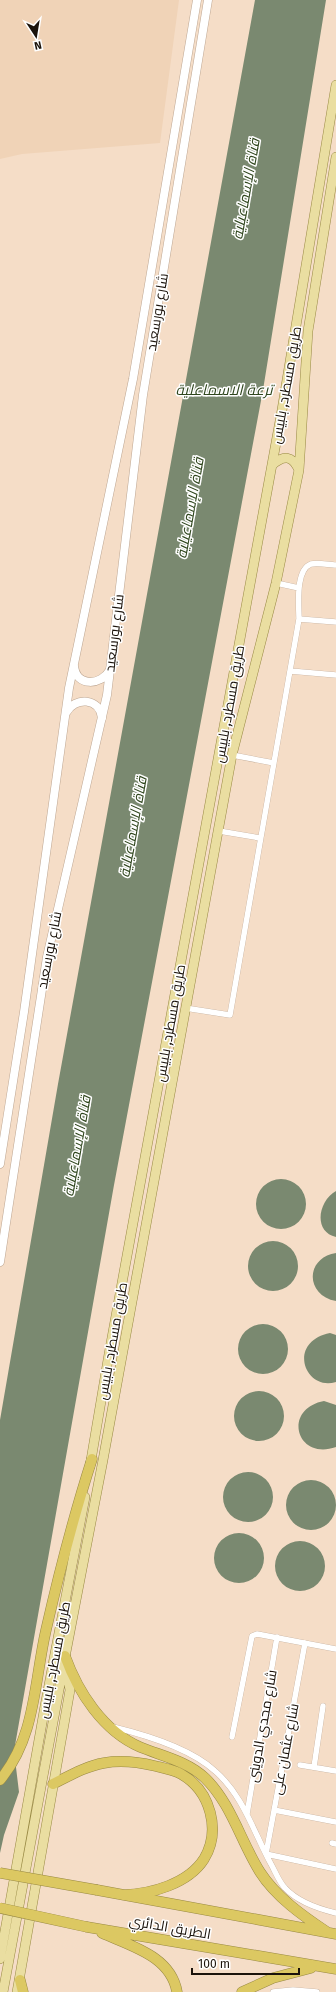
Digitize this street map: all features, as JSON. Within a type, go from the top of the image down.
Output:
[{"type":"highway","points":[[0,1780],[20,1748],[31,1715],[46,1632],[78,1500],[92,1459]]},
{"type":"highway","points":[[65,1656],[74,1679],[94,1710],[111,1727],[139,1746],[180,1762],[204,1777],[221,1798],[260,1872],[287,1902],[331,1933]]},
{"type":"highway","points":[[53,1784],[85,1768],[103,1763],[122,1761],[141,1763],[181,1774],[192,1782],[201,1793],[210,1811],[213,1832],[211,1845],[203,1860],[182,1879],[164,1888],[148,1893],[123,1895]]},
{"type":"highway","name":"الطريق الدائري","points":[[0,1873],[331,1933]]},
{"type":"highway","name":"الطريق الدائري","points":[[0,1908],[87,1927],[332,1968]]},
{"type":"highway","points":[[87,1927],[149,1954],[162,1964],[171,1974],[177,1992]]},
{"type":"highway","points":[[242,1992],[285,1974],[309,1968],[332,1968]]},
{"type":"highway","points":[[20,1980],[23,1992]]},
{"type":"main road","name":"شارع بورسعيد","points":[[0,1164],[24,1012],[74,663],[139,350],[197,0]]},
{"type":"main road","name":"شارع بورسعيد","points":[[0,1262],[47,957],[102,721],[110,670],[141,406],[208,0]]},
{"type":"main road","name":"طريق مسطرد, بلبيس","points":[[0,1959],[45,1706],[92,1459],[110,1346],[272,465],[336,86]]},
{"type":"main road","name":"طريق مسطرد, بلبيس","points":[[3,1992],[65,1656],[105,1453],[232,755],[276,582],[299,470],[308,331],[336,157]]},
{"type":"main road","points":[[272,465],[284,457],[290,458],[295,462],[299,470]]},
{"type":"main road","points":[[74,663],[74,669],[81,679],[92,682],[103,679],[110,670]]},
{"type":"main road","points":[[66,713],[73,704],[78,701],[90,702],[99,709],[102,721]]},
{"type":"main road","points":[[17,1992],[70,1690],[68,1678],[63,1668]]},
{"type":"street","points":[[186,1008],[230,1015],[299,619],[299,588],[305,568],[312,564],[336,565]]},
{"type":"street","points":[[276,582],[299,588]]},
{"type":"street","points":[[299,619],[336,622]]},
{"type":"street","points":[[290,671],[336,675]]},
{"type":"street","points":[[232,755],[274,763]]},
{"type":"street","points":[[219,830],[260,838]]},
{"type":"street","points":[[232,1737],[250,1638],[258,1634],[336,1648]]},
{"type":"street","name":"شارع مجدي الدوينى","points":[[247,1814],[277,1637]]},
{"type":"street","name":"شارع عثمان على","points":[[266,1854],[305,1643]]},
{"type":"street","points":[[314,1767],[323,1706]]},
{"type":"street","points":[[111,1727],[171,1746],[203,1761],[227,1784],[247,1814],[266,1854],[285,1888],[317,1908],[336,1913]]},
{"type":"street","points":[[300,1765],[336,1770]]},
{"type":"street","points":[[274,1810],[336,1822]]},
{"type":"street","points":[[266,1854],[336,1869]]},
{"type":"street","points":[[274,1992],[293,1990],[317,1992]]},
{"type":"shaded area","points":[[0,0],[179,0],[160,143],[22,154],[0,159]]},
{"type":"water","name":"ترعة الاسماعلية","points":[[255,0],[326,0],[263,390],[114,1185],[14,1751],[19,1792],[4,1835],[0,1853],[0,1420],[58,1084]]},
{"type":"water","points":[[281,1179],[290,1181],[299,1186],[304,1195],[306,1204],[304,1213],[299,1222],[290,1227],[281,1229],[272,1227],[263,1222],[258,1213],[256,1204],[258,1195],[263,1186],[272,1181]]},
{"type":"water","points":[[336,1191],[336,1237],[329,1234],[324,1229],[321,1223],[321,1216],[325,1202]]},
{"type":"water","points":[[273,1241],[282,1243],[291,1248],[296,1257],[298,1266],[296,1275],[291,1284],[282,1289],[273,1291],[264,1289],[255,1284],[250,1275],[248,1266],[250,1257],[255,1248],[264,1243]]},
{"type":"water","points":[[336,1253],[336,1301],[319,1292],[314,1284],[313,1277],[314,1269],[319,1262],[326,1256]]},
{"type":"water","points":[[263,1324],[272,1326],[281,1331],[286,1340],[288,1349],[286,1358],[281,1367],[272,1372],[263,1374],[254,1372],[245,1367],[240,1358],[238,1349],[240,1340],[245,1331],[254,1326]]},
{"type":"water","points":[[330,1333],[336,1335],[336,1382],[325,1383],[316,1380],[309,1373],[305,1365],[304,1355],[308,1346],[316,1338]]},
{"type":"water","points":[[259,1391],[268,1393],[277,1398],[282,1407],[284,1416],[282,1425],[277,1434],[268,1439],[259,1441],[250,1439],[241,1434],[236,1425],[234,1416],[236,1407],[241,1398],[250,1393]]},
{"type":"water","points":[[324,1401],[336,1405],[336,1447],[322,1449],[311,1447],[304,1441],[299,1432],[299,1423],[303,1414],[311,1406]]},
{"type":"water","points":[[248,1472],[257,1474],[266,1479],[271,1488],[273,1497],[271,1506],[266,1515],[257,1520],[248,1522],[239,1520],[230,1515],[225,1506],[223,1497],[225,1488],[230,1479],[239,1474]]},
{"type":"water","points":[[311,1480],[320,1482],[329,1487],[334,1496],[336,1505],[334,1514],[329,1523],[320,1528],[311,1530],[302,1528],[293,1523],[288,1514],[286,1505],[288,1496],[293,1487],[302,1482]]},
{"type":"water","points":[[239,1533],[248,1535],[257,1540],[262,1549],[264,1558],[262,1567],[257,1576],[248,1581],[239,1583],[230,1581],[221,1576],[216,1567],[214,1558],[216,1549],[221,1540],[230,1535]]},
{"type":"water","points":[[300,1541],[309,1543],[318,1548],[323,1557],[325,1566],[323,1575],[318,1584],[309,1589],[300,1591],[291,1589],[282,1584],[277,1575],[275,1566],[277,1557],[282,1548],[291,1543]]},
{"type":"water label","name":"قناة الإسماعيلية","points":[[246,189]]},
{"type":"water label","name":"قناة الإسماعيلية","points":[[190,508]]},
{"type":"water label","name":"قناة الإسماعيلية","points":[[133,827]]},
{"type":"water label","name":"قناة الإسماعيلية","points":[[77,1146]]}]
